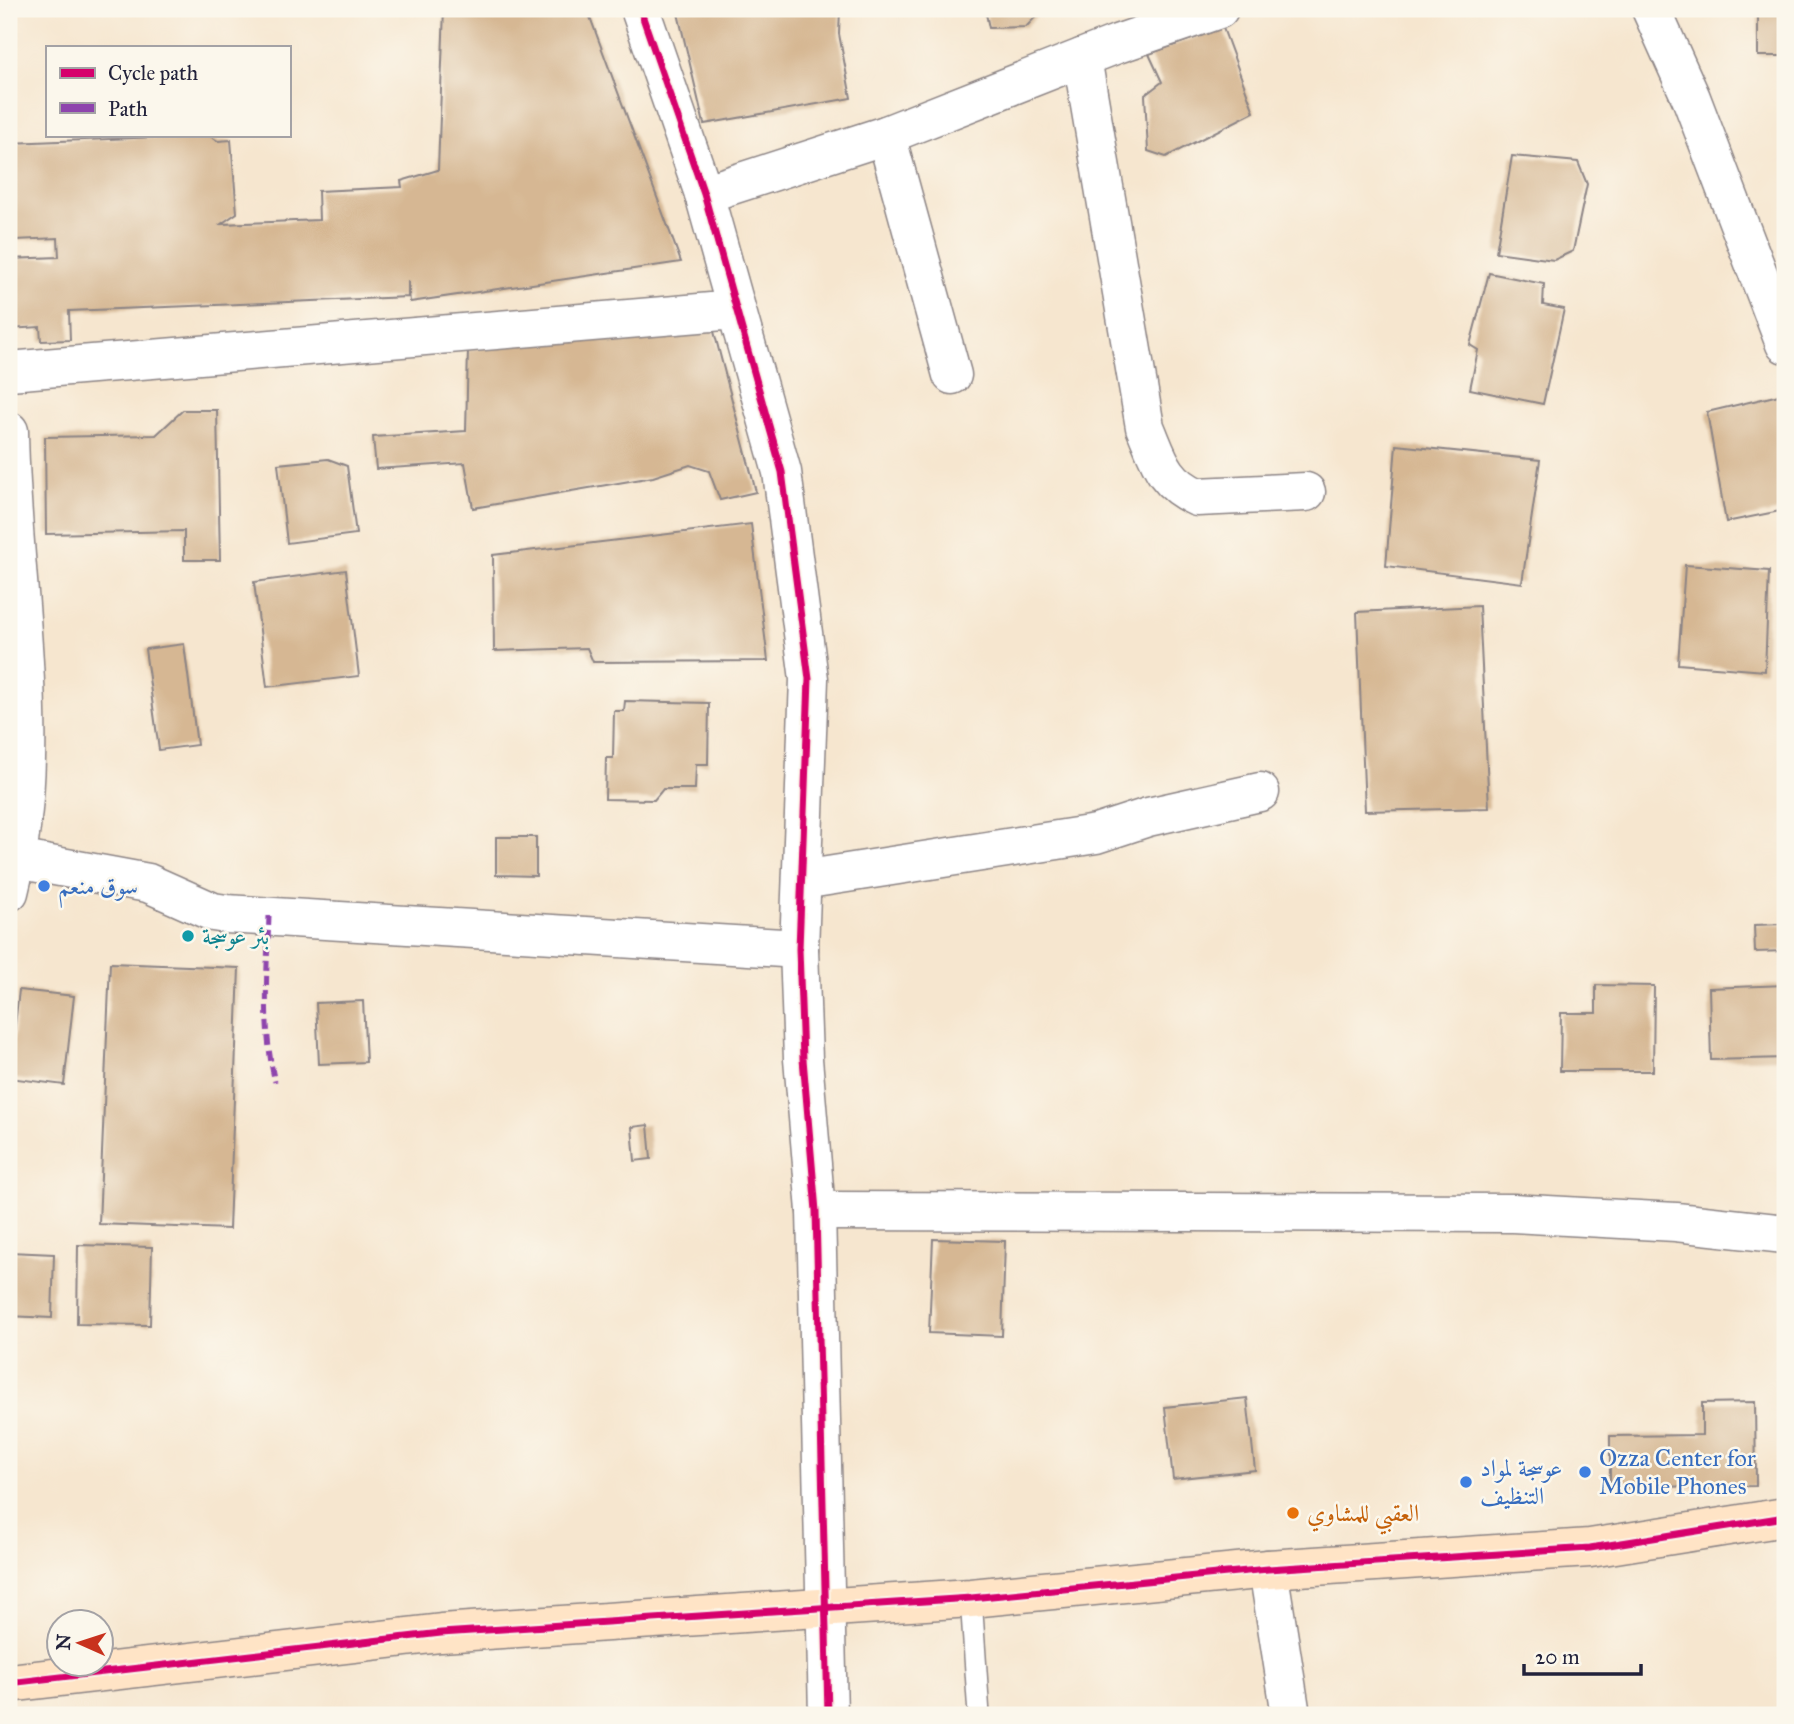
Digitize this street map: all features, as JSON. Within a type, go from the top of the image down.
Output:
[{"type":"street","points":[[640,9],[704,194],[782,472],[809,678],[799,949],[803,1059],[817,1211],[828,1715]]},
{"type":"street","points":[[1117,44],[1132,9]]},
{"type":"street","points":[[704,194],[886,135],[1117,44],[1219,9]]},
{"type":"street","points":[[1651,9],[1707,136],[1785,344]]},
{"type":"street","points":[[1082,58],[1145,427],[1165,475],[1181,490],[1198,497],[1306,492]]},
{"type":"street","points":[[886,135],[952,375]]},
{"type":"street","points":[[9,371],[735,310]]},
{"type":"street","points":[[9,431],[9,500],[24,637],[13,876],[148,883],[213,912],[226,914],[799,949]]},
{"type":"street","points":[[802,880],[1096,834],[1148,817],[1261,792]]},
{"type":"street","points":[[817,1211],[1513,1213],[1676,1222],[1785,1234]]},
{"type":"street","points":[[9,1683],[441,1633],[826,1605],[971,1598],[1268,1569],[1590,1548],[1785,1517]]},
{"type":"street","points":[[1268,1569],[1291,1715]]},
{"type":"lane","points":[[971,1598],[979,1715]]},
{"type":"building","points":[[444,9],[587,9],[681,262],[410,302],[408,280],[408,297],[69,311],[70,340],[41,341],[40,327],[9,329],[9,259],[59,257],[58,238],[15,240],[10,143],[183,136],[210,136],[218,141],[231,140],[237,213],[221,224],[319,220],[318,191],[402,187],[401,181],[438,170]]},
{"type":"building","points":[[677,9],[840,9],[839,34],[851,98],[704,124]]},
{"type":"building","points":[[985,9],[1043,9],[1026,27],[989,28]]},
{"type":"building","points":[[1758,9],[1785,9],[1785,56],[1758,56]]},
{"type":"building","points":[[1223,28],[1254,112],[1166,157],[1148,151],[1145,95],[1162,82],[1149,54]]},
{"type":"building","points":[[1512,156],[1578,162],[1587,184],[1573,251],[1554,260],[1496,252]]},
{"type":"building","points":[[1489,273],[1544,284],[1543,305],[1564,309],[1543,404],[1470,389],[1478,350],[1470,345]]},
{"type":"building","points":[[711,320],[756,492],[720,500],[709,471],[690,465],[653,477],[473,508],[465,463],[376,469],[373,437],[466,431],[468,350]]},
{"type":"building","points":[[1779,395],[1785,423],[1785,510],[1726,522],[1707,412]]},
{"type":"building","points":[[183,410],[217,410],[220,560],[184,560],[184,531],[46,534],[45,437],[156,435]]},
{"type":"building","points":[[1396,445],[1540,460],[1522,583],[1386,566]]},
{"type":"building","points":[[328,459],[347,466],[356,534],[287,543],[278,464]]},
{"type":"building","points":[[751,524],[768,661],[593,662],[587,648],[494,651],[493,555]]},
{"type":"building","points":[[1685,565],[1769,571],[1765,671],[1678,664]]},
{"type":"building","points":[[346,570],[359,676],[267,687],[254,582]]},
{"type":"building","points":[[1479,606],[1489,808],[1365,811],[1357,612]]},
{"type":"building","points":[[184,644],[197,745],[159,750],[145,649]]},
{"type":"building","points":[[625,701],[709,703],[708,764],[696,764],[695,789],[663,789],[654,800],[605,799],[606,758],[613,758],[614,711],[624,711]]},
{"type":"building","points":[[496,837],[536,837],[536,876],[496,875]]},
{"type":"building","points":[[1785,924],[1785,951],[1755,952],[1754,925]]},
{"type":"building","points":[[110,963],[239,968],[229,1229],[99,1224]]},
{"type":"building","points":[[1596,985],[1654,986],[1653,1071],[1560,1071],[1561,1013],[1596,1013]]},
{"type":"building","points":[[1785,985],[1785,1058],[1711,1060],[1709,988]]},
{"type":"building","points":[[19,990],[74,996],[64,1085],[9,1078]]},
{"type":"building","points":[[363,1001],[366,1062],[319,1064],[316,1003]]},
{"type":"building","points":[[648,1125],[651,1159],[635,1161],[632,1127]]},
{"type":"building","points":[[933,1239],[1005,1241],[1002,1336],[929,1333]]},
{"type":"building","points":[[78,1245],[152,1247],[150,1325],[77,1324]]},
{"type":"building","points":[[9,1252],[54,1254],[52,1318],[9,1316]]},
{"type":"building","points":[[1247,1398],[1255,1470],[1173,1479],[1165,1407]]},
{"type":"building","points":[[1755,1402],[1756,1486],[1610,1487],[1610,1436],[1702,1435],[1702,1403]]},
{"type":"marked path","points":[[269,916],[267,1020],[275,1082]]},
{"type":"cycle path","points":[[640,9],[704,194],[782,472],[809,679],[799,949],[803,1059],[816,1211],[828,1715]]},
{"type":"cycle path","points":[[9,1683],[441,1633],[971,1598],[1268,1569],[1590,1548],[1785,1517]]},
{"type":"place","name":"سوق منعم","points":[[44,886]]},
{"type":"place","name":"بئر عوسجة","points":[[188,936]]},
{"type":"place","name":"Ozza Center for Mobile Phones","points":[[1585,1472]]},
{"type":"place","name":"عوسجة لمواد التنظيف","points":[[1466,1482]]},
{"type":"place","name":"العقبي للمشاوي","points":[[1293,1513]]}]
